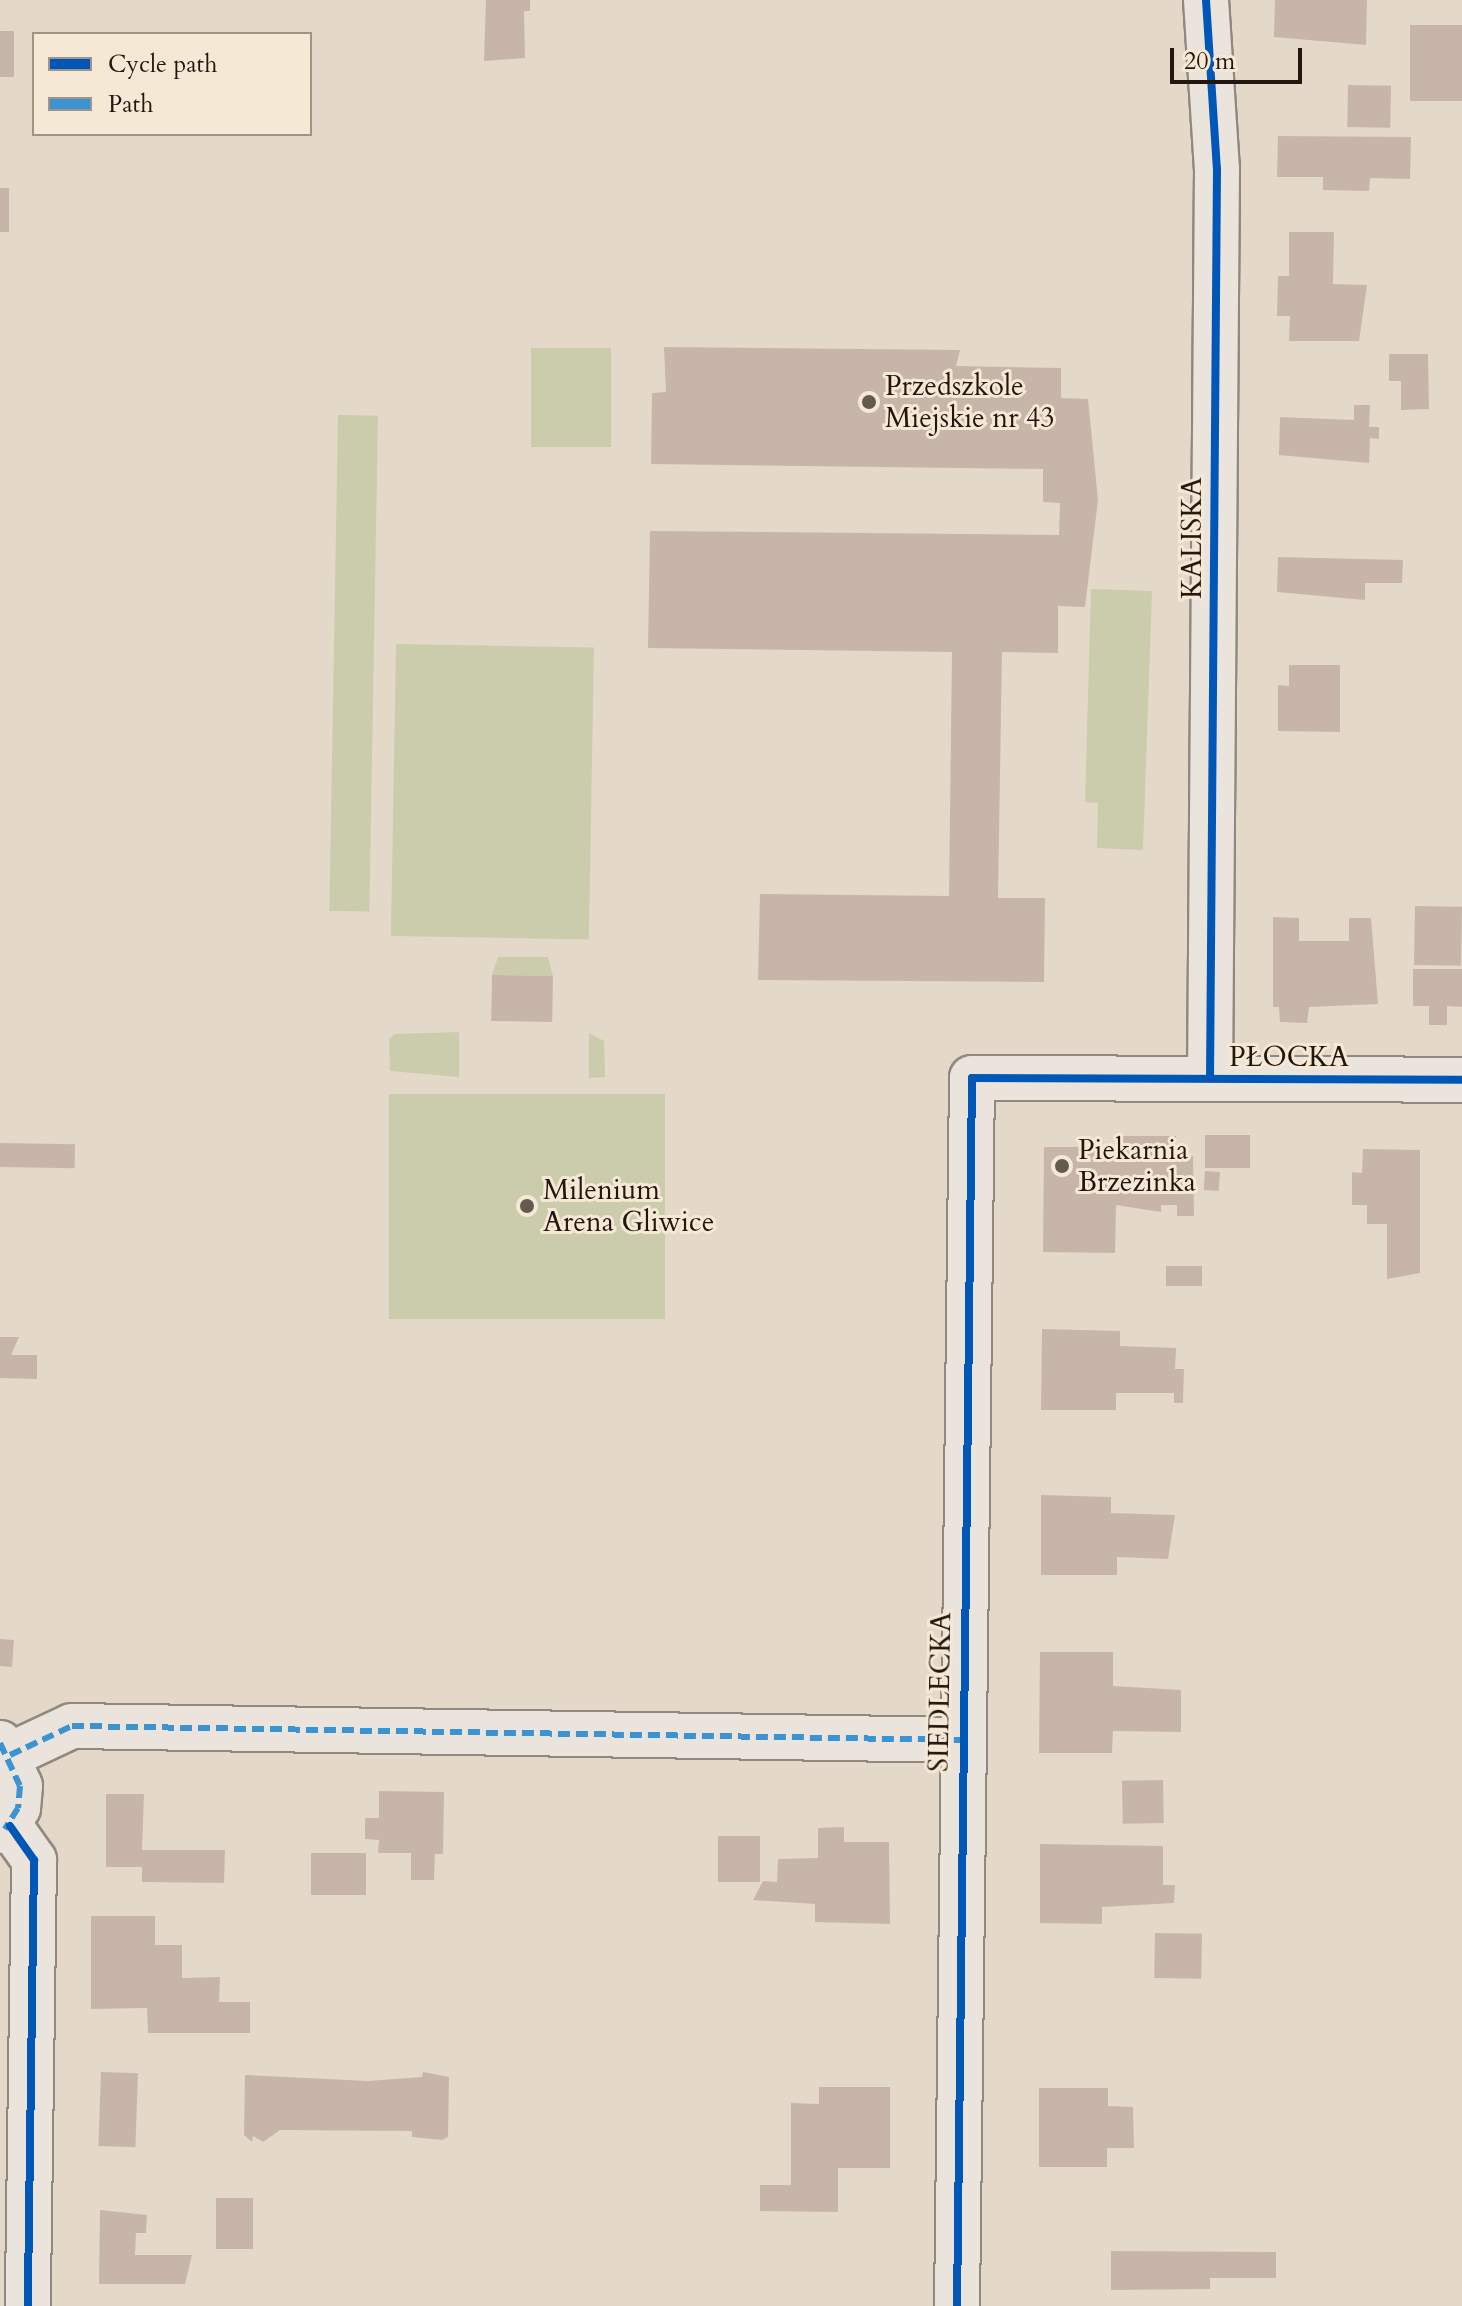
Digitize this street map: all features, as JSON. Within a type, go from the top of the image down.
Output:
[{"type":"street","name":"KALISKA","points":[[1206,0],[1217,169],[1210,1078]]},
{"type":"street","name":"PŁOCKA","points":[[972,1078],[1462,1080]]},
{"type":"street","name":"SIEDLECKA","points":[[957,2306],[961,1740],[972,1078]]},
{"type":"street","points":[[28,2306],[34,1860],[5,1828],[20,1786],[5,1749],[72,1726],[961,1740]]},
{"type":"green space","points":[[531,348],[611,348],[611,447],[531,447]]},
{"type":"green space","points":[[338,415],[378,416],[369,912],[329,911]]},
{"type":"green space","points":[[1091,589],[1152,591],[1143,850],[1097,848],[1098,803],[1085,802]]},
{"type":"green space","points":[[396,644],[594,647],[589,939],[391,936]]},
{"type":"green space","points":[[498,957],[548,957],[553,976],[492,975]]},
{"type":"green space","points":[[459,1032],[459,1077],[390,1071],[389,1039],[395,1034]]},
{"type":"green space","points":[[589,1033],[604,1041],[605,1077],[589,1078]]},
{"type":"green space","name":"Milenium Arena Gliwice","points":[[389,1094],[665,1094],[665,1319],[389,1319]]},
{"type":"building","points":[[486,0],[530,0],[530,11],[524,11],[525,58],[484,61]]},
{"type":"building","points":[[1275,0],[1367,0],[1366,45],[1274,37]]},
{"type":"building","points":[[1410,25],[1462,25],[1462,101],[1410,101]]},
{"type":"building","points":[[0,31],[14,31],[14,77],[0,77]]},
{"type":"building","points":[[1348,85],[1391,86],[1390,128],[1347,127]]},
{"type":"building","points":[[1278,136],[1411,137],[1410,179],[1370,178],[1369,191],[1323,190],[1323,177],[1277,177]]},
{"type":"building","points":[[0,188],[9,188],[9,232],[0,232]]},
{"type":"building","points":[[1289,232],[1334,232],[1333,284],[1367,285],[1359,341],[1289,341],[1290,316],[1277,316],[1278,276],[1289,276]]},
{"type":"building","points":[[664,347],[960,350],[956,366],[1061,368],[1061,398],[1088,399],[1098,500],[1085,607],[1058,606],[1058,653],[1002,652],[998,898],[1045,898],[1044,982],[758,980],[760,894],[949,896],[952,652],[648,648],[650,531],[1059,535],[1060,503],[1043,502],[1043,469],[651,464],[652,393],[666,392]]},
{"type":"building","points":[[1389,354],[1428,354],[1429,409],[1401,410],[1401,381],[1389,381]]},
{"type":"building","points":[[1354,405],[1370,405],[1369,427],[1379,427],[1379,439],[1370,438],[1369,463],[1279,455],[1280,417],[1354,420]]},
{"type":"building","points":[[1278,557],[1403,560],[1402,583],[1365,583],[1365,600],[1277,592]]},
{"type":"building","points":[[1289,665],[1340,665],[1340,732],[1278,731],[1278,685],[1289,686]]},
{"type":"building","points":[[1415,906],[1462,907],[1461,966],[1414,965]]},
{"type":"building","points":[[1273,917],[1299,918],[1299,941],[1349,941],[1349,918],[1371,918],[1378,1004],[1309,1007],[1307,1023],[1280,1022],[1279,1007],[1273,1007]]},
{"type":"building","points":[[1413,969],[1462,969],[1462,1007],[1447,1006],[1447,1025],[1429,1025],[1429,1006],[1413,1006]]},
{"type":"building","points":[[492,975],[553,976],[552,1022],[491,1021]]},
{"type":"building","points":[[1205,1135],[1250,1135],[1250,1168],[1205,1168]]},
{"type":"building","points":[[1116,1136],[1176,1136],[1176,1156],[1193,1156],[1194,1216],[1177,1216],[1177,1205],[1161,1205],[1161,1212],[1116,1205],[1115,1253],[1043,1252],[1044,1147],[1116,1147]]},
{"type":"building","points":[[0,1143],[75,1144],[75,1168],[0,1167]]},
{"type":"building","points":[[1363,1149],[1420,1150],[1420,1273],[1387,1279],[1387,1224],[1367,1224],[1367,1205],[1352,1205],[1352,1172],[1362,1173]]},
{"type":"building","points":[[1205,1171],[1220,1172],[1219,1191],[1204,1190]]},
{"type":"building","points":[[1166,1266],[1202,1266],[1202,1286],[1166,1286]]},
{"type":"building","points":[[1042,1329],[1120,1331],[1120,1346],[1176,1348],[1175,1369],[1184,1369],[1183,1403],[1174,1403],[1174,1393],[1116,1393],[1116,1410],[1041,1410]]},
{"type":"building","points":[[0,1337],[19,1337],[11,1355],[37,1355],[37,1379],[0,1378]]},
{"type":"building","points":[[1041,1495],[1111,1497],[1111,1513],[1175,1515],[1168,1559],[1117,1557],[1117,1575],[1041,1575]]},
{"type":"building","points":[[0,1639],[14,1640],[12,1667],[0,1666]]},
{"type":"building","points":[[1040,1652],[1113,1652],[1113,1686],[1181,1690],[1181,1732],[1113,1731],[1112,1753],[1039,1753]]},
{"type":"building","points":[[1163,1780],[1164,1823],[1123,1824],[1122,1781]]},
{"type":"building","points":[[379,1791],[444,1792],[443,1854],[435,1854],[434,1880],[411,1880],[411,1853],[378,1853],[379,1840],[365,1839],[365,1818],[379,1818]]},
{"type":"building","points":[[106,1794],[144,1794],[142,1850],[225,1850],[224,1883],[142,1882],[142,1867],[106,1867]]},
{"type":"building","points":[[844,1827],[844,1842],[889,1842],[890,1924],[815,1922],[815,1904],[753,1900],[763,1881],[777,1882],[778,1859],[818,1858],[818,1828]]},
{"type":"building","points":[[718,1836],[760,1836],[760,1882],[718,1882]]},
{"type":"building","points":[[1040,1844],[1163,1846],[1163,1885],[1175,1885],[1174,1903],[1102,1907],[1102,1924],[1040,1923]]},
{"type":"building","points":[[311,1853],[366,1853],[366,1895],[311,1895]]},
{"type":"building","points":[[91,1916],[155,1916],[155,1945],[182,1945],[182,1978],[220,1977],[219,2002],[250,2002],[250,2033],[148,2033],[147,2008],[91,2009]]},
{"type":"building","points":[[1155,1933],[1202,1934],[1201,1979],[1154,1978]]},
{"type":"building","points":[[101,2072],[138,2073],[135,2147],[98,2146]]},
{"type":"building","points":[[423,2072],[449,2077],[448,2137],[442,2140],[412,2137],[412,2131],[280,2130],[263,2142],[253,2136],[252,2142],[244,2135],[245,2075],[368,2081],[422,2077]]},
{"type":"building","points":[[819,2087],[890,2087],[890,2168],[838,2168],[838,2212],[760,2211],[760,2185],[791,2185],[791,2103],[819,2104]]},
{"type":"building","points":[[1039,2088],[1108,2088],[1108,2106],[1133,2107],[1134,2148],[1107,2148],[1107,2167],[1039,2167]]},
{"type":"building","points":[[216,2198],[253,2198],[253,2249],[216,2249]]},
{"type":"building","points":[[100,2210],[147,2215],[146,2233],[136,2233],[135,2255],[192,2255],[185,2284],[99,2284]]},
{"type":"building","points":[[1111,2251],[1276,2252],[1276,2278],[1210,2278],[1210,2289],[1111,2290]]},
{"type":"marked path","points":[[10,1755],[72,1726],[961,1740]]},
{"type":"marked path","points":[[0,1743],[20,1786],[18,1808],[5,1829]]},
{"type":"cycle path","points":[[1206,0],[1217,169],[1210,1078]]},
{"type":"cycle path","points":[[957,2306],[972,1078],[1462,1080]]},
{"type":"cycle path","points":[[10,1826],[34,1860],[28,2306]]},
{"type":"place","name":"Przedszkole Miejskie nr 43","points":[[869,402]]},
{"type":"place","name":"Piekarnia Brzezinka","points":[[1062,1166]]},
{"type":"place","name":"Milenium Arena Gliwice","points":[[527,1206]]}]
